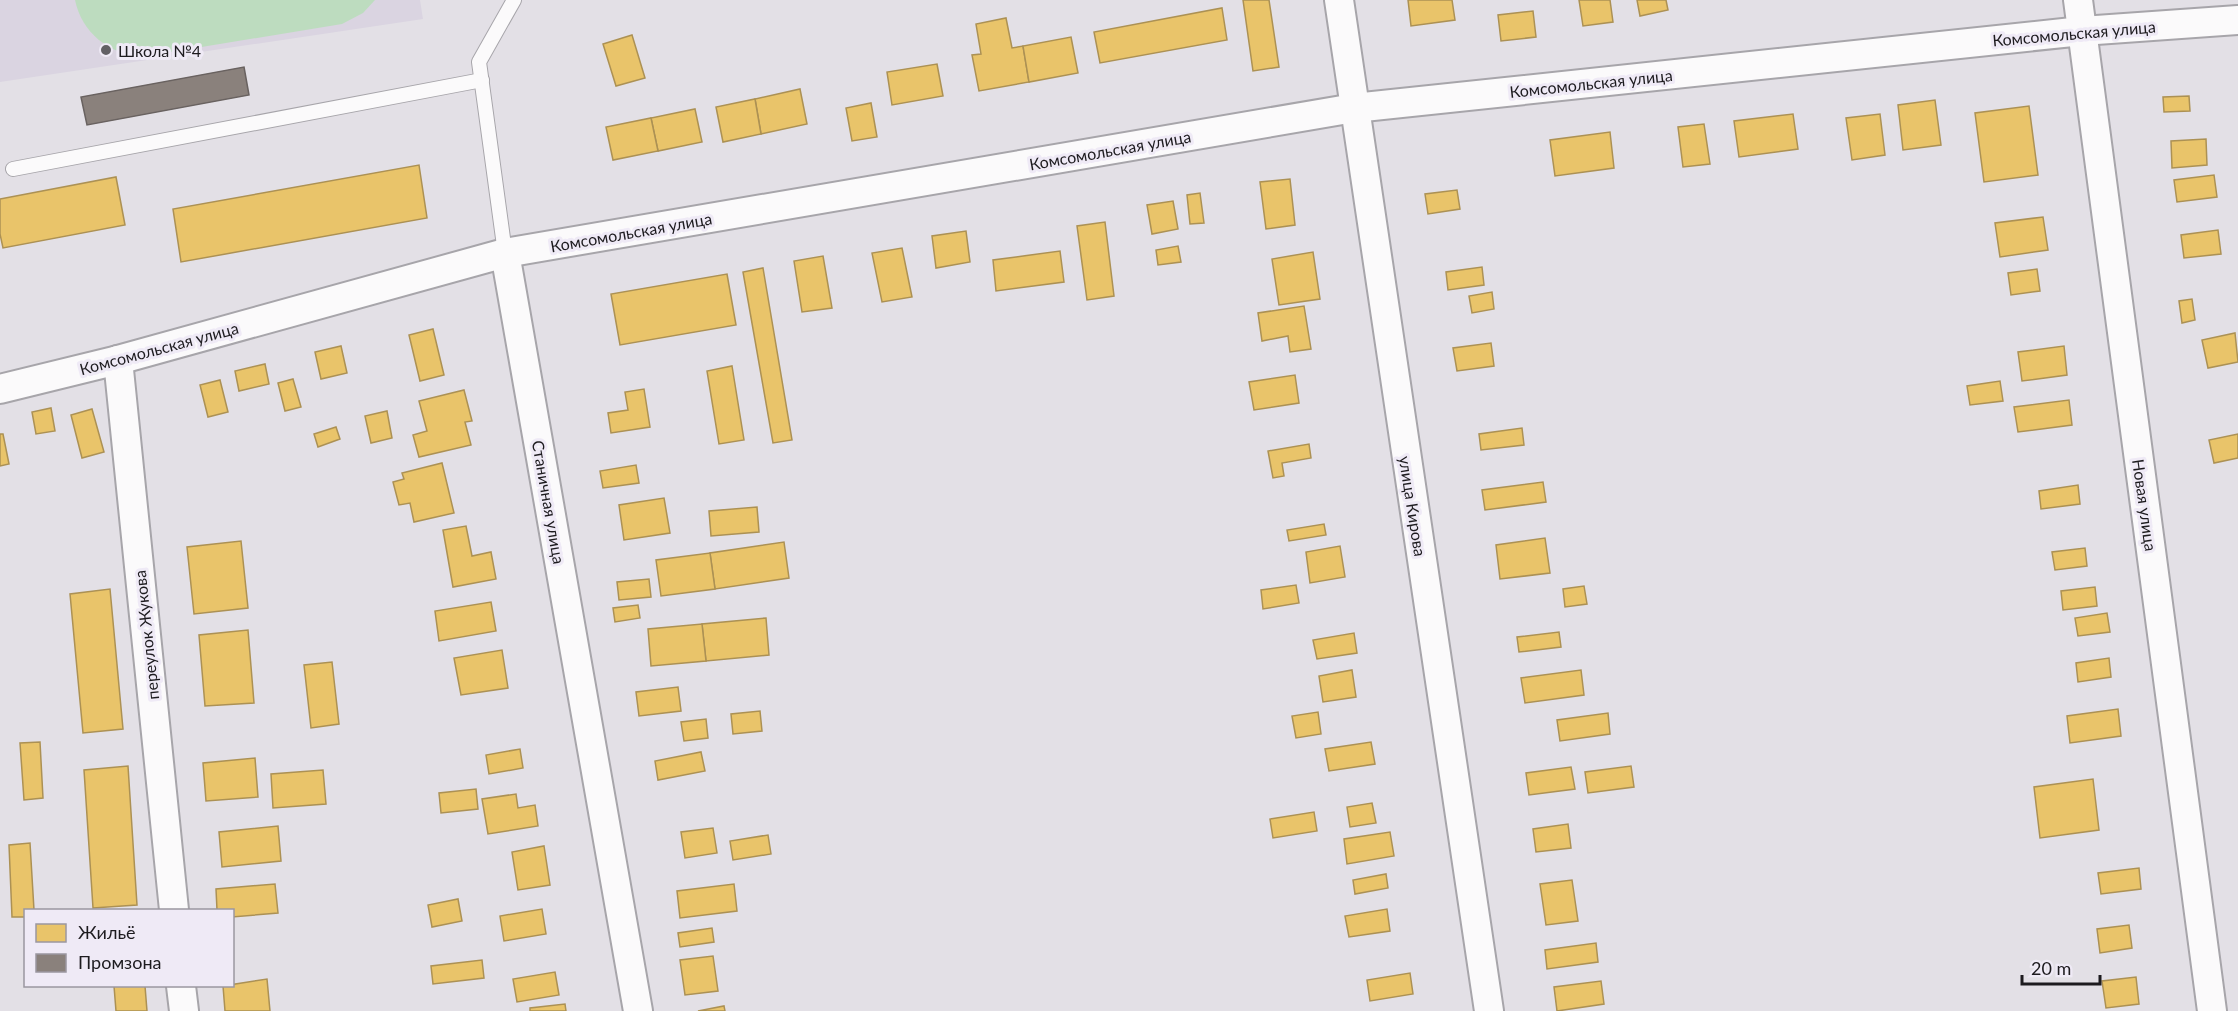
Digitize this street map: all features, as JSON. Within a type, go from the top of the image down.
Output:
[{"type":"street","name":"улица Кирова","points":[[1339,0],[1489,1011]]},
{"type":"street","name":"Новая улица","points":[[2078,0],[2212,1011]]},
{"type":"street","name":"Комсомольская улица","points":[[0,389],[118,360],[505,253],[1354,108],[2082,31],[2238,20]]},
{"type":"street","name":"Станичная улица","points":[[505,253],[638,1011]]},
{"type":"street","name":"переулок Жукова","points":[[118,360],[174,909]]},
{"type":"street","points":[[181,987],[184,1011]]},
{"type":"lane","name":"Станичная улица","points":[[505,253],[479,62],[514,0]]},
{"type":"lane","points":[[13,169],[482,80]]},
{"type":"shaded area","name":"Школа №4","points":[[0,0],[420,0],[423,19],[0,82]]},
{"type":"green space","points":[[75,0],[375,0],[363,13],[342,24],[141,57],[118,51],[98,39],[78,12]]},
{"type":"building: Жильё","points":[[1243,0],[1269,0],[1279,67],[1253,71]]},
{"type":"building: Жильё","points":[[1408,0],[1452,0],[1455,20],[1411,26]]},
{"type":"building: Жильё","points":[[1579,0],[1610,0],[1613,22],[1583,26]]},
{"type":"building: Жильё","points":[[1637,0],[1666,0],[1668,10],[1640,16]]},
{"type":"building: Жильё","points":[[1222,8],[1227,40],[1100,63],[1094,32]]},
{"type":"building: Жильё","points":[[1533,11],[1536,37],[1501,41],[1498,15]]},
{"type":"building: Жильё","points":[[1006,18],[1012,48],[1023,46],[1029,82],[979,91],[972,55],[981,54],[976,24]]},
{"type":"building: Жильё","points":[[632,35],[645,78],[616,86],[603,44]]},
{"type":"building: Жильё","points":[[1071,37],[1078,73],[1029,82],[1023,46]]},
{"type":"building: Жильё","points":[[937,64],[943,96],[892,105],[887,72]]},
{"type":"building: Жильё","points":[[800,89],[807,124],[761,134],[755,99]]},
{"type":"building: Жильё","points":[[2189,96],[2190,111],[2164,112],[2163,97]]},
{"type":"building: Жильё","points":[[755,99],[761,134],[723,142],[716,107]]},
{"type":"building: Жильё","points":[[1935,100],[1941,145],[1903,150],[1898,105]]},
{"type":"building: Жильё","points":[[871,103],[877,137],[852,141],[846,108]]},
{"type":"building: Жильё","points":[[2029,106],[2038,175],[1984,182],[1975,113]]},
{"type":"building: Жильё","points":[[695,109],[702,142],[658,151],[651,118]]},
{"type":"building: Жильё","points":[[1793,114],[1798,149],[1739,157],[1734,121]]},
{"type":"building: Жильё","points":[[1880,114],[1885,155],[1852,160],[1846,118]]},
{"type":"building: Жильё","points":[[651,118],[658,151],[613,160],[606,127]]},
{"type":"building: Жильё","points":[[1704,124],[1710,164],[1683,167],[1678,127]]},
{"type":"building: Жильё","points":[[1610,132],[1614,168],[1555,176],[1550,140]]},
{"type":"building: Жильё","points":[[2206,139],[2207,165],[2172,168],[2171,141]]},
{"type":"building: Жильё","points":[[419,165],[427,218],[181,262],[173,209]]},
{"type":"building: Жильё","points":[[2214,175],[2217,197],[2177,202],[2174,180]]},
{"type":"building: Жильё","points":[[116,177],[125,225],[3,248],[0,234],[0,199]]},
{"type":"building: Жильё","points":[[1290,179],[1295,225],[1266,229],[1260,182]]},
{"type":"building: Жильё","points":[[1457,190],[1460,209],[1428,214],[1425,194]]},
{"type":"building: Жильё","points":[[1200,193],[1204,223],[1190,224],[1187,195]]},
{"type":"building: Жильё","points":[[1173,201],[1178,229],[1152,234],[1147,205]]},
{"type":"building: Жильё","points":[[2043,217],[2048,250],[2000,257],[1995,223]]},
{"type":"building: Жильё","points":[[1105,222],[1114,296],[1087,300],[1077,226]]},
{"type":"building: Жильё","points":[[2218,230],[2221,254],[2184,258],[2181,235]]},
{"type":"building: Жильё","points":[[966,231],[970,262],[936,268],[932,236]]},
{"type":"building: Жильё","points":[[1178,246],[1181,262],[1158,265],[1156,250]]},
{"type":"building: Жильё","points":[[902,248],[912,297],[882,302],[872,253]]},
{"type":"building: Жильё","points":[[1060,251],[1064,282],[996,291],[993,260]]},
{"type":"building: Жильё","points":[[1313,252],[1320,299],[1279,305],[1272,259]]},
{"type":"building: Жильё","points":[[823,256],[832,308],[802,312],[794,261]]},
{"type":"building: Жильё","points":[[1482,267],[1484,285],[1448,290],[1446,272]]},
{"type":"building: Жильё","points":[[763,268],[792,440],[773,443],[743,272]]},
{"type":"building: Жильё","points":[[2037,269],[2040,291],[2011,295],[2008,273]]},
{"type":"building: Жильё","points":[[727,274],[736,325],[620,345],[611,294]]},
{"type":"building: Жильё","points":[[1492,292],[1494,309],[1472,313],[1469,296]]},
{"type":"building: Жильё","points":[[2192,299],[2195,320],[2182,323],[2179,301]]},
{"type":"building: Жильё","points":[[1304,306],[1311,349],[1290,352],[1288,336],[1262,341],[1258,313]]},
{"type":"building: Жильё","points":[[433,329],[444,375],[420,381],[409,335]]},
{"type":"building: Жильё","points":[[2235,333],[2238,362],[2208,368],[2202,340]]},
{"type":"building: Жильё","points":[[1491,343],[1494,366],[1457,371],[1453,348]]},
{"type":"building: Жильё","points":[[341,346],[347,373],[321,379],[315,352]]},
{"type":"building: Жильё","points":[[2064,346],[2067,375],[2022,381],[2018,352]]},
{"type":"building: Жильё","points":[[265,364],[269,384],[239,391],[235,371]]},
{"type":"building: Жильё","points":[[732,366],[744,440],[719,444],[707,371]]},
{"type":"building: Жильё","points":[[1295,375],[1299,403],[1254,410],[1249,382]]},
{"type":"building: Жильё","points":[[293,379],[301,407],[285,411],[278,383]]},
{"type":"building: Жильё","points":[[220,380],[228,412],[208,417],[200,385]]},
{"type":"building: Жильё","points":[[2000,381],[2003,401],[1970,405],[1967,386]]},
{"type":"building: Жильё","points":[[644,389],[650,427],[611,433],[608,413],[628,410],[625,392]]},
{"type":"building: Жильё","points":[[464,390],[472,421],[465,422],[471,445],[419,457],[413,435],[427,431],[419,401]]},
{"type":"building: Жильё","points":[[2069,400],[2072,425],[2018,432],[2014,407]]},
{"type":"building: Жильё","points":[[51,408],[55,431],[36,434],[32,412]]},
{"type":"building: Жильё","points":[[92,409],[104,452],[82,458],[71,415]]},
{"type":"building: Жильё","points":[[387,411],[392,438],[371,443],[365,416]]},
{"type":"building: Жильё","points":[[336,427],[340,439],[318,447],[314,434]]},
{"type":"building: Жильё","points":[[1522,428],[1524,445],[1481,450],[1479,434]]},
{"type":"building: Жильё","points":[[0,434],[3,434],[9,464],[0,466]]},
{"type":"building: Жильё","points":[[2238,434],[2238,458],[2214,463],[2209,440]]},
{"type":"building: Жильё","points":[[1309,444],[1311,458],[1282,463],[1284,476],[1273,478],[1268,451]]},
{"type":"building: Жильё","points":[[442,463],[454,513],[414,522],[410,503],[399,505],[393,482],[404,479],[402,473]]},
{"type":"building: Жильё","points":[[636,465],[639,483],[603,488],[600,471]]},
{"type":"building: Жильё","points":[[1543,482],[1546,502],[1485,510],[1482,490]]},
{"type":"building: Жильё","points":[[2078,485],[2080,504],[2041,509],[2039,491]]},
{"type":"building: Жильё","points":[[664,498],[670,533],[624,540],[619,505]]},
{"type":"building: Жильё","points":[[757,507],[759,532],[711,536],[709,511]]},
{"type":"building: Жильё","points":[[1324,524],[1326,535],[1289,541],[1287,530]]},
{"type":"building: Жильё","points":[[466,526],[472,556],[491,552],[496,579],[453,587],[443,530]]},
{"type":"building: Жильё","points":[[1545,538],[1550,573],[1500,579],[1496,545]]},
{"type":"building: Жильё","points":[[241,541],[248,608],[194,614],[187,547]]},
{"type":"building: Жильё","points":[[784,542],[789,578],[715,589],[710,553]]},
{"type":"building: Жильё","points":[[1340,546],[1345,577],[1310,583],[1306,552]]},
{"type":"building: Жильё","points":[[2085,548],[2087,566],[2055,570],[2052,552]]},
{"type":"building: Жильё","points":[[710,553],[715,589],[661,596],[656,560]]},
{"type":"building: Жильё","points":[[649,579],[651,597],[619,600],[617,582]]},
{"type":"building: Жильё","points":[[1296,585],[1299,603],[1263,609],[1261,590]]},
{"type":"building: Жильё","points":[[1584,586],[1587,604],[1565,607],[1563,589]]},
{"type":"building: Жильё","points":[[2095,587],[2097,606],[2063,610],[2061,591]]},
{"type":"building: Жильё","points":[[110,589],[123,729],[83,733],[70,594]]},
{"type":"building: Жильё","points":[[491,602],[496,631],[439,641],[435,611]]},
{"type":"building: Жильё","points":[[638,605],[640,618],[615,622],[613,608]]},
{"type":"building: Жильё","points":[[2107,613],[2110,632],[2078,636],[2075,618]]},
{"type":"building: Жильё","points":[[766,618],[769,655],[706,661],[702,624]]},
{"type":"building: Жильё","points":[[702,624],[706,661],[651,666],[648,629]]},
{"type":"building: Жильё","points":[[248,630],[254,703],[205,706],[199,635]]},
{"type":"building: Жильё","points":[[1559,632],[1561,647],[1519,652],[1517,637]]},
{"type":"building: Жильё","points":[[1354,633],[1357,653],[1317,659],[1313,640]]},
{"type":"building: Жильё","points":[[502,650],[508,688],[461,695],[454,658]]},
{"type":"building: Жильё","points":[[2109,658],[2111,677],[2078,682],[2076,663]]},
{"type":"building: Жильё","points":[[332,662],[339,724],[311,728],[304,665]]},
{"type":"building: Жильё","points":[[1352,670],[1356,697],[1323,702],[1319,676]]},
{"type":"building: Жильё","points":[[1581,670],[1584,695],[1525,703],[1521,678]]},
{"type":"building: Жильё","points":[[678,687],[681,711],[639,716],[636,692]]},
{"type":"building: Жильё","points":[[2118,709],[2121,736],[2070,743],[2067,716]]},
{"type":"building: Жильё","points":[[760,711],[762,731],[733,734],[731,714]]},
{"type":"building: Жильё","points":[[1318,712],[1321,734],[1296,738],[1292,716]]},
{"type":"building: Жильё","points":[[1608,713],[1610,734],[1560,741],[1557,720]]},
{"type":"building: Жильё","points":[[706,719],[708,738],[684,741],[681,722]]},
{"type":"building: Жильё","points":[[40,742],[43,798],[24,800],[20,743]]},
{"type":"building: Жильё","points":[[1371,742],[1375,764],[1329,771],[1325,749]]},
{"type":"building: Жильё","points":[[520,749],[523,768],[489,774],[486,755]]},
{"type":"building: Жильё","points":[[701,752],[705,771],[658,780],[655,761]]},
{"type":"building: Жильё","points":[[255,758],[258,797],[206,801],[203,763]]},
{"type":"building: Жильё","points":[[128,766],[137,905],[93,908],[84,770]]},
{"type":"building: Жильё","points":[[1631,766],[1634,787],[1588,793],[1585,772]]},
{"type":"building: Жильё","points":[[1571,767],[1575,789],[1529,795],[1526,773]]},
{"type":"building: Жильё","points":[[323,770],[326,804],[273,808],[271,774]]},
{"type":"building: Жильё","points":[[2093,779],[2099,830],[2040,838],[2034,787]]},
{"type":"building: Жильё","points":[[476,789],[478,809],[441,813],[439,793]]},
{"type":"building: Жильё","points":[[516,794],[518,808],[535,805],[538,826],[488,834],[482,799]]},
{"type":"building: Жильё","points":[[1372,803],[1376,823],[1350,827],[1347,807]]},
{"type":"building: Жильё","points":[[1314,812],[1317,831],[1273,838],[1270,819]]},
{"type":"building: Жильё","points":[[1568,824],[1571,848],[1536,852],[1533,829]]},
{"type":"building: Жильё","points":[[278,826],[281,861],[222,867],[219,832]]},
{"type":"building: Жильё","points":[[713,828],[717,853],[685,858],[681,832]]},
{"type":"building: Жильё","points":[[1390,832],[1394,856],[1347,864],[1344,839]]},
{"type":"building: Жильё","points":[[768,835],[771,854],[733,860],[730,841]]},
{"type":"building: Жильё","points":[[30,843],[34,909],[24,909],[24,917],[12,917],[9,845]]},
{"type":"building: Жильё","points":[[544,846],[550,885],[518,890],[512,852]]},
{"type":"building: Жильё","points":[[2139,868],[2141,889],[2101,894],[2098,873]]},
{"type":"building: Жильё","points":[[1386,874],[1388,888],[1355,894],[1353,880]]},
{"type":"building: Жильё","points":[[1572,880],[1578,921],[1546,925],[1540,884]]},
{"type":"building: Жильё","points":[[275,884],[278,913],[234,917],[234,909],[217,909],[216,889]]},
{"type":"building: Жильё","points":[[734,884],[737,911],[680,918],[677,891]]},
{"type":"building: Жильё","points":[[458,899],[462,921],[432,927],[428,905]]},
{"type":"building: Жильё","points":[[542,909],[546,934],[504,941],[500,916]]},
{"type":"building: Жильё","points":[[1387,909],[1390,931],[1349,937],[1345,916]]},
{"type":"building: Жильё","points":[[2129,925],[2132,948],[2100,953],[2097,929]]},
{"type":"building: Жильё","points":[[712,928],[714,942],[680,947],[678,933]]},
{"type":"building: Жильё","points":[[1596,943],[1598,962],[1547,969],[1545,950]]},
{"type":"building: Жильё","points":[[713,956],[718,991],[685,995],[680,960]]},
{"type":"building: Жильё","points":[[482,960],[484,978],[433,984],[431,966]]},
{"type":"building: Жильё","points":[[555,972],[559,995],[517,1002],[513,979]]},
{"type":"building: Жильё","points":[[1410,973],[1413,994],[1370,1001],[1367,980]]},
{"type":"building: Жильё","points":[[2136,977],[2139,1004],[2106,1008],[2102,981]]},
{"type":"building: Жильё","points":[[267,979],[270,1011],[225,1011],[223,987],[234,987],[234,984]]},
{"type":"building: Жильё","points":[[1601,981],[1604,1004],[1557,1011],[1554,987]]},
{"type":"building: Жильё","points":[[114,987],[145,987],[147,1011],[116,1011]]},
{"type":"building: Жильё","points":[[565,1004],[566,1011],[530,1011],[530,1008]]},
{"type":"building: Жильё","points":[[724,1006],[725,1011],[698,1011]]},
{"type":"building: Промзона","points":[[244,67],[249,95],[87,125],[81,97]]},
{"type":"place","name":"Школа №4","points":[[106,50]]}]
